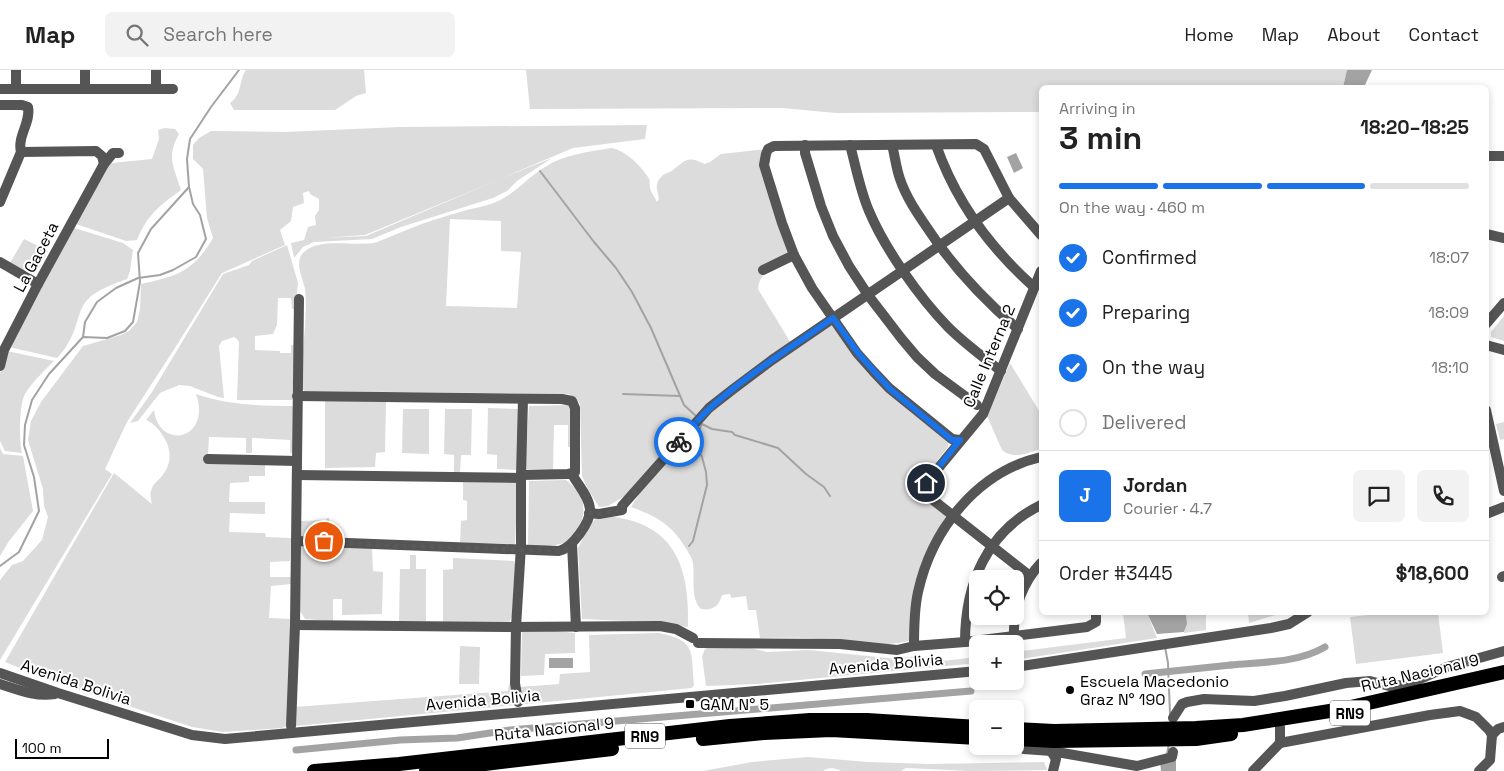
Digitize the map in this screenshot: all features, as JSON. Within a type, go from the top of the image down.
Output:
[{"type":"highway","name":"Ruta Nacional 9","points":[[1196,734],[1342,709],[1504,672]]},
{"type":"highway","name":"Ruta Nacional 9","points":[[1024,729],[1196,734],[1280,727],[1504,681]]},
{"type":"highway","name":"Ruta Nacional 9","points":[[314,771],[777,722],[839,719],[969,726]]},
{"type":"highway","name":"Ruta Nacional 9","points":[[426,771],[711,738],[780,732],[831,730],[969,738]]},
{"type":"highway","name":"Ruta Nacional 9","points":[[1024,739],[1054,741],[1148,734]]},
{"type":"street","points":[[16,70],[16,89]]},
{"type":"street","points":[[85,70],[85,89]]},
{"type":"street","points":[[156,70],[156,89]]},
{"type":"street","points":[[0,89],[173,90]]},
{"type":"street","points":[[0,105],[22,105],[28,107],[29,115],[21,138],[21,152],[0,202]]},
{"type":"street","points":[[960,440],[952,440],[889,388],[858,353],[812,288],[794,254],[779,214],[764,159],[768,149],[774,146],[976,144],[984,149],[1010,198],[1039,234]]},
{"type":"street","points":[[805,145],[812,177],[833,236],[849,266],[868,295],[917,357],[935,374],[977,405]]},
{"type":"street","points":[[850,145],[861,189],[869,211],[903,270],[948,327],[1000,371]]},
{"type":"street","points":[[892,145],[906,194],[939,246],[966,280],[996,311],[1018,329]]},
{"type":"street","points":[[936,145],[945,171],[975,222],[1010,266],[1034,287]]},
{"type":"street","points":[[21,152],[96,151],[102,156],[104,164]]},
{"type":"street","name":"La Gaceta","points":[[0,366],[2,349],[104,164],[113,153],[119,153]]},
{"type":"street","points":[[1489,156],[1504,156]]},
{"type":"street","points":[[589,513],[599,514],[622,510],[622,506],[710,408],[772,360],[1010,198]]},
{"type":"street","points":[[1489,235],[1504,238]]},
{"type":"street","points":[[763,270],[794,254]]},
{"type":"street","points":[[0,262],[38,284]]},
{"type":"street","name":"Calle Interna 2","points":[[952,516],[928,496],[925,491],[926,483],[983,414],[1039,276]]},
{"type":"street","points":[[291,726],[295,625],[299,299]]},
{"type":"street","points":[[1489,320],[1504,303]]},
{"type":"street","points":[[1489,346],[1504,350]]},
{"type":"street","points":[[297,396],[562,399],[572,402],[575,408],[575,468],[572,474]]},
{"type":"street","points":[[518,702],[515,683],[516,627],[521,551],[523,399]]},
{"type":"street","points":[[1489,424],[1504,491]]},
{"type":"street","points":[[914,646],[915,609],[922,576],[936,542],[952,516],[971,496],[994,478],[1023,462],[1039,458]]},
{"type":"street","points":[[208,459],[297,461]]},
{"type":"street","points":[[296,541],[560,551],[572,544],[580,533],[590,508],[572,474]]},
{"type":"street","points":[[296,475],[521,476],[572,474]]},
{"type":"street","points":[[965,642],[970,592],[976,574],[992,546],[1014,522],[1039,506]]},
{"type":"street","points":[[1489,513],[1504,507]]},
{"type":"street","points":[[952,516],[1030,576]]},
{"type":"street","points":[[572,544],[576,627]]},
{"type":"street","points":[[1039,565],[1030,576],[1018,605],[1014,635],[1087,627],[1096,622],[1096,615]]},
{"type":"street","points":[[1024,666],[1283,626],[1304,615]]},
{"type":"street","points":[[295,625],[660,626],[676,629],[695,640],[815,643],[897,650],[914,646],[969,641]]},
{"type":"street","points":[[1173,718],[1182,704],[1204,699],[1254,701],[1346,683],[1370,681],[1389,686],[1402,685],[1447,667],[1504,651]]},
{"type":"street","name":"Avenida Bolivia","points":[[0,673],[58,694],[192,735],[234,739],[969,672]]},
{"type":"street","points":[[0,684],[29,694],[43,696],[58,694]]},
{"type":"street","points":[[1253,771],[1280,743],[1450,711],[1471,714],[1483,723],[1492,735]]},
{"type":"street","points":[[1280,727],[1280,743]]},
{"type":"street","points":[[1479,771],[1490,760],[1492,735],[1498,729],[1504,727]]},
{"type":"street","points":[[1024,749],[1051,751],[1137,766],[1172,757],[1173,752]]},
{"type":"street","points":[[1051,751],[1056,759],[1053,771]]},
{"type":"shaded area","points":[[246,70],[364,70],[366,93],[356,96],[335,110],[234,110],[230,103],[239,92]]},
{"type":"shaded area","points":[[526,70],[1347,70],[1343,85],[1039,85],[1039,112],[836,113],[782,108],[530,109]]},
{"type":"shaded area","points":[[1347,70],[1372,70],[1365,85],[1343,85]]},
{"type":"shaded area","points":[[647,125],[645,139],[573,148],[500,179],[552,158],[517,181],[507,191],[493,198],[401,227],[372,239],[314,242],[303,247],[294,258],[291,243],[304,240],[308,227],[316,225],[315,216],[319,210],[319,199],[310,194],[309,191],[303,193],[304,203],[293,207],[291,221],[280,230],[285,245],[222,273],[127,422],[105,469],[112,474],[0,660],[0,580],[12,565],[23,561],[42,540],[48,517],[44,506],[43,489],[28,440],[31,421],[41,402],[83,346],[121,335],[129,331],[137,322],[140,309],[141,284],[183,271],[198,258],[213,238],[207,218],[203,169],[193,159],[193,145],[199,138],[211,131],[284,132],[400,127]],"holes":[[[498,180],[366,236],[324,238],[365,235]]]},
{"type":"shaded area","points":[[165,128],[175,129],[179,134],[173,149],[172,162],[181,190],[155,211],[145,224],[137,240],[126,241],[73,223],[104,170],[112,163],[152,159],[159,139],[158,130]]},
{"type":"shaded area","points":[[611,148],[627,155],[645,172],[657,202],[659,199],[657,184],[659,179],[685,161],[691,159],[705,164],[721,154],[766,149],[761,156],[792,260],[766,273],[759,283],[758,289],[792,345],[761,365],[625,496],[608,506],[599,507],[588,489],[582,476],[580,404],[575,397],[568,394],[305,391],[301,388],[306,300],[299,261],[303,253],[318,245],[377,242],[428,222],[492,204],[509,195],[539,171],[561,159]],"holes":[[[450,219],[501,221],[501,251],[521,252],[517,308],[446,306]]]},
{"type":"shaded area","points":[[1016,153],[1023,168],[1014,173],[1007,157]]},
{"type":"shaded area","points":[[71,227],[123,243],[133,250],[127,279],[101,290],[85,302],[71,338],[57,358],[9,347]]},
{"type":"shaded area","points":[[24,239],[48,251],[36,273],[31,275],[10,263]]},
{"type":"shaded area","points":[[287,245],[298,283],[295,309],[292,309],[291,298],[278,298],[277,325],[273,334],[255,336],[255,350],[291,353],[291,345],[295,345],[292,400],[237,400],[239,342],[234,337],[222,341],[219,346],[224,398],[190,386],[179,385],[160,393],[138,421],[130,423],[152,392],[223,274],[249,265],[252,261]]},
{"type":"shaded area","points":[[1504,316],[1504,341],[1491,337],[1491,332]]},
{"type":"shaded area","points":[[832,325],[881,385],[910,412],[949,441],[948,447],[923,479],[946,516],[929,549],[912,640],[901,643],[866,644],[812,638],[760,638],[756,610],[748,610],[746,596],[731,598],[730,594],[722,595],[715,607],[701,609],[694,594],[692,560],[680,539],[662,522],[631,507],[641,491],[713,410],[732,393]]},
{"type":"shaded area","points":[[7,351],[54,361],[39,376],[23,399],[20,423],[22,453],[5,451],[0,441],[0,374]]},
{"type":"shaded area","points":[[1010,363],[1039,411],[1039,450],[1021,455],[1011,455],[1002,450],[987,416]]},
{"type":"shaded area","points":[[196,394],[220,401],[244,404],[293,406],[293,451],[290,454],[290,440],[252,438],[252,453],[246,453],[246,438],[209,437],[208,454],[204,456],[204,462],[265,464],[265,476],[249,476],[249,482],[230,483],[229,502],[265,502],[265,514],[230,513],[229,532],[265,533],[266,537],[291,538],[290,561],[270,562],[270,577],[291,577],[291,584],[271,586],[269,618],[292,619],[288,725],[282,728],[223,732],[192,727],[47,679],[5,662],[114,473],[152,504],[151,490],[168,467],[170,456],[166,441],[160,431],[146,420],[154,410],[158,423],[165,431],[174,435],[183,435],[191,430],[197,422],[199,410]]},
{"type":"shaded area","points":[[325,399],[386,402],[385,452],[376,453],[375,467],[325,468]]},
{"type":"shaded area","points":[[568,405],[571,407],[573,447],[568,447],[568,425],[554,425],[553,470],[525,469],[529,406]]},
{"type":"shaded area","points":[[488,408],[519,409],[518,470],[497,469],[497,455],[487,454]]},
{"type":"shaded area","points":[[403,409],[429,409],[429,454],[402,453]]},
{"type":"shaded area","points":[[445,409],[472,409],[471,455],[461,455],[460,473],[454,473],[454,455],[444,454]]},
{"type":"shaded area","points":[[1504,422],[1504,439],[1500,440],[1496,424]]},
{"type":"shaded area","points":[[0,448],[3,454],[23,456],[33,511],[9,541],[0,556]]},
{"type":"shaded area","points":[[463,480],[518,482],[515,544],[460,543],[461,521],[467,520],[467,501],[463,500]]},
{"type":"shaded area","points":[[566,480],[577,492],[583,504],[583,518],[576,532],[563,543],[549,546],[528,546],[529,481]]},
{"type":"shaded area","points":[[606,516],[629,520],[648,527],[662,537],[673,551],[681,566],[686,584],[688,627],[648,622],[582,619],[578,548],[590,524],[597,518]]},
{"type":"shaded area","points":[[329,518],[329,538],[301,538],[301,521],[326,520]]},
{"type":"shaded area","points":[[300,544],[372,547],[373,571],[383,572],[382,614],[342,615],[342,599],[333,599],[333,621],[305,619],[299,609]]},
{"type":"shaded area","points":[[410,555],[416,555],[416,569],[426,569],[426,621],[399,621],[400,569],[410,569]]},
{"type":"shaded area","points":[[453,558],[514,561],[512,617],[509,622],[443,623],[443,570],[453,569]]},
{"type":"shaded area","points":[[1123,615],[1148,615],[1157,638],[1024,659],[1024,651],[1126,638]]},
{"type":"shaded area","points":[[1148,615],[1186,615],[1187,624],[1184,632],[1157,634]]},
{"type":"shaded area","points":[[1186,615],[1206,615],[1206,630],[1184,633],[1187,623]]},
{"type":"shaded area","points":[[1248,615],[1275,615],[1249,623]]},
{"type":"shaded area","points":[[1368,615],[1438,615],[1443,653],[1356,664],[1350,617]]},
{"type":"shaded area","points":[[556,631],[575,633],[575,653],[545,654],[544,675],[521,676],[522,632]]},
{"type":"shaded area","points":[[659,633],[680,640],[690,650],[694,685],[692,688],[296,726],[294,707],[508,691],[509,684],[519,687],[559,684],[560,674],[590,672],[589,635]]},
{"type":"shaded area","points":[[460,646],[480,647],[479,684],[459,684]]},
{"type":"shaded area","points":[[742,646],[767,652],[809,650],[897,659],[916,656],[916,664],[969,658],[969,664],[758,684],[706,686],[702,656],[705,649],[710,647]]},
{"type":"shaded area","points":[[549,658],[573,658],[573,668],[549,668]]},
{"type":"shaded area","points":[[808,757],[868,762],[931,764],[1044,762],[1047,770],[970,771],[906,768],[901,771],[841,771],[832,768],[823,771],[703,771],[752,762]]},
{"type":"shaded area","points":[[1176,759],[1176,771],[1161,771],[1160,761]]},
{"type":"waterway","points":[[0,566],[19,552],[39,511],[34,477],[24,445],[25,425],[32,400],[49,374],[83,337],[107,338],[125,331],[133,322],[140,282],[138,253],[151,229],[189,187],[187,159],[190,139],[239,70]]},
{"type":"waterway","points":[[540,171],[616,268],[632,292],[651,328],[684,405],[696,416]]},
{"type":"waterway","points":[[83,337],[85,322],[97,302],[116,288],[138,278],[160,275],[173,270],[196,257],[206,239],[200,215],[193,204],[189,187]]},
{"type":"waterway","points":[[623,394],[680,396]]},
{"type":"waterway","points":[[689,546],[693,541],[707,485],[706,472],[697,447],[702,424],[712,429],[732,432],[735,435],[778,448],[806,474],[824,487],[830,496]]},
{"type":"waterway","points":[[1165,647],[1168,663],[1170,714]]},
{"type":"waterway","points":[[1231,665],[1291,659],[1325,647]]},
{"type":"waterway","points":[[1145,674],[1231,665]]},
{"type":"waterway","points":[[296,750],[400,740],[457,738],[510,730],[971,691]]},
{"type":"waterway","points":[[1167,754],[1169,744]]},
{"type":"way so far","points":[[324,541],[375,545],[457,546],[521,551],[560,551],[566,549],[576,539],[589,513],[599,514],[622,510],[622,506],[679,442]]},
{"type":"place","name":"Escuela Macedonio Graz N° 190","points":[[1070,690]]},
{"type":"place","name":"GAM N° 5","points":[[690,704]]},
{"type":"route","points":[[679,442],[710,408],[732,390],[833,318],[858,353],[889,388],[952,440],[960,440],[926,483]]}]
